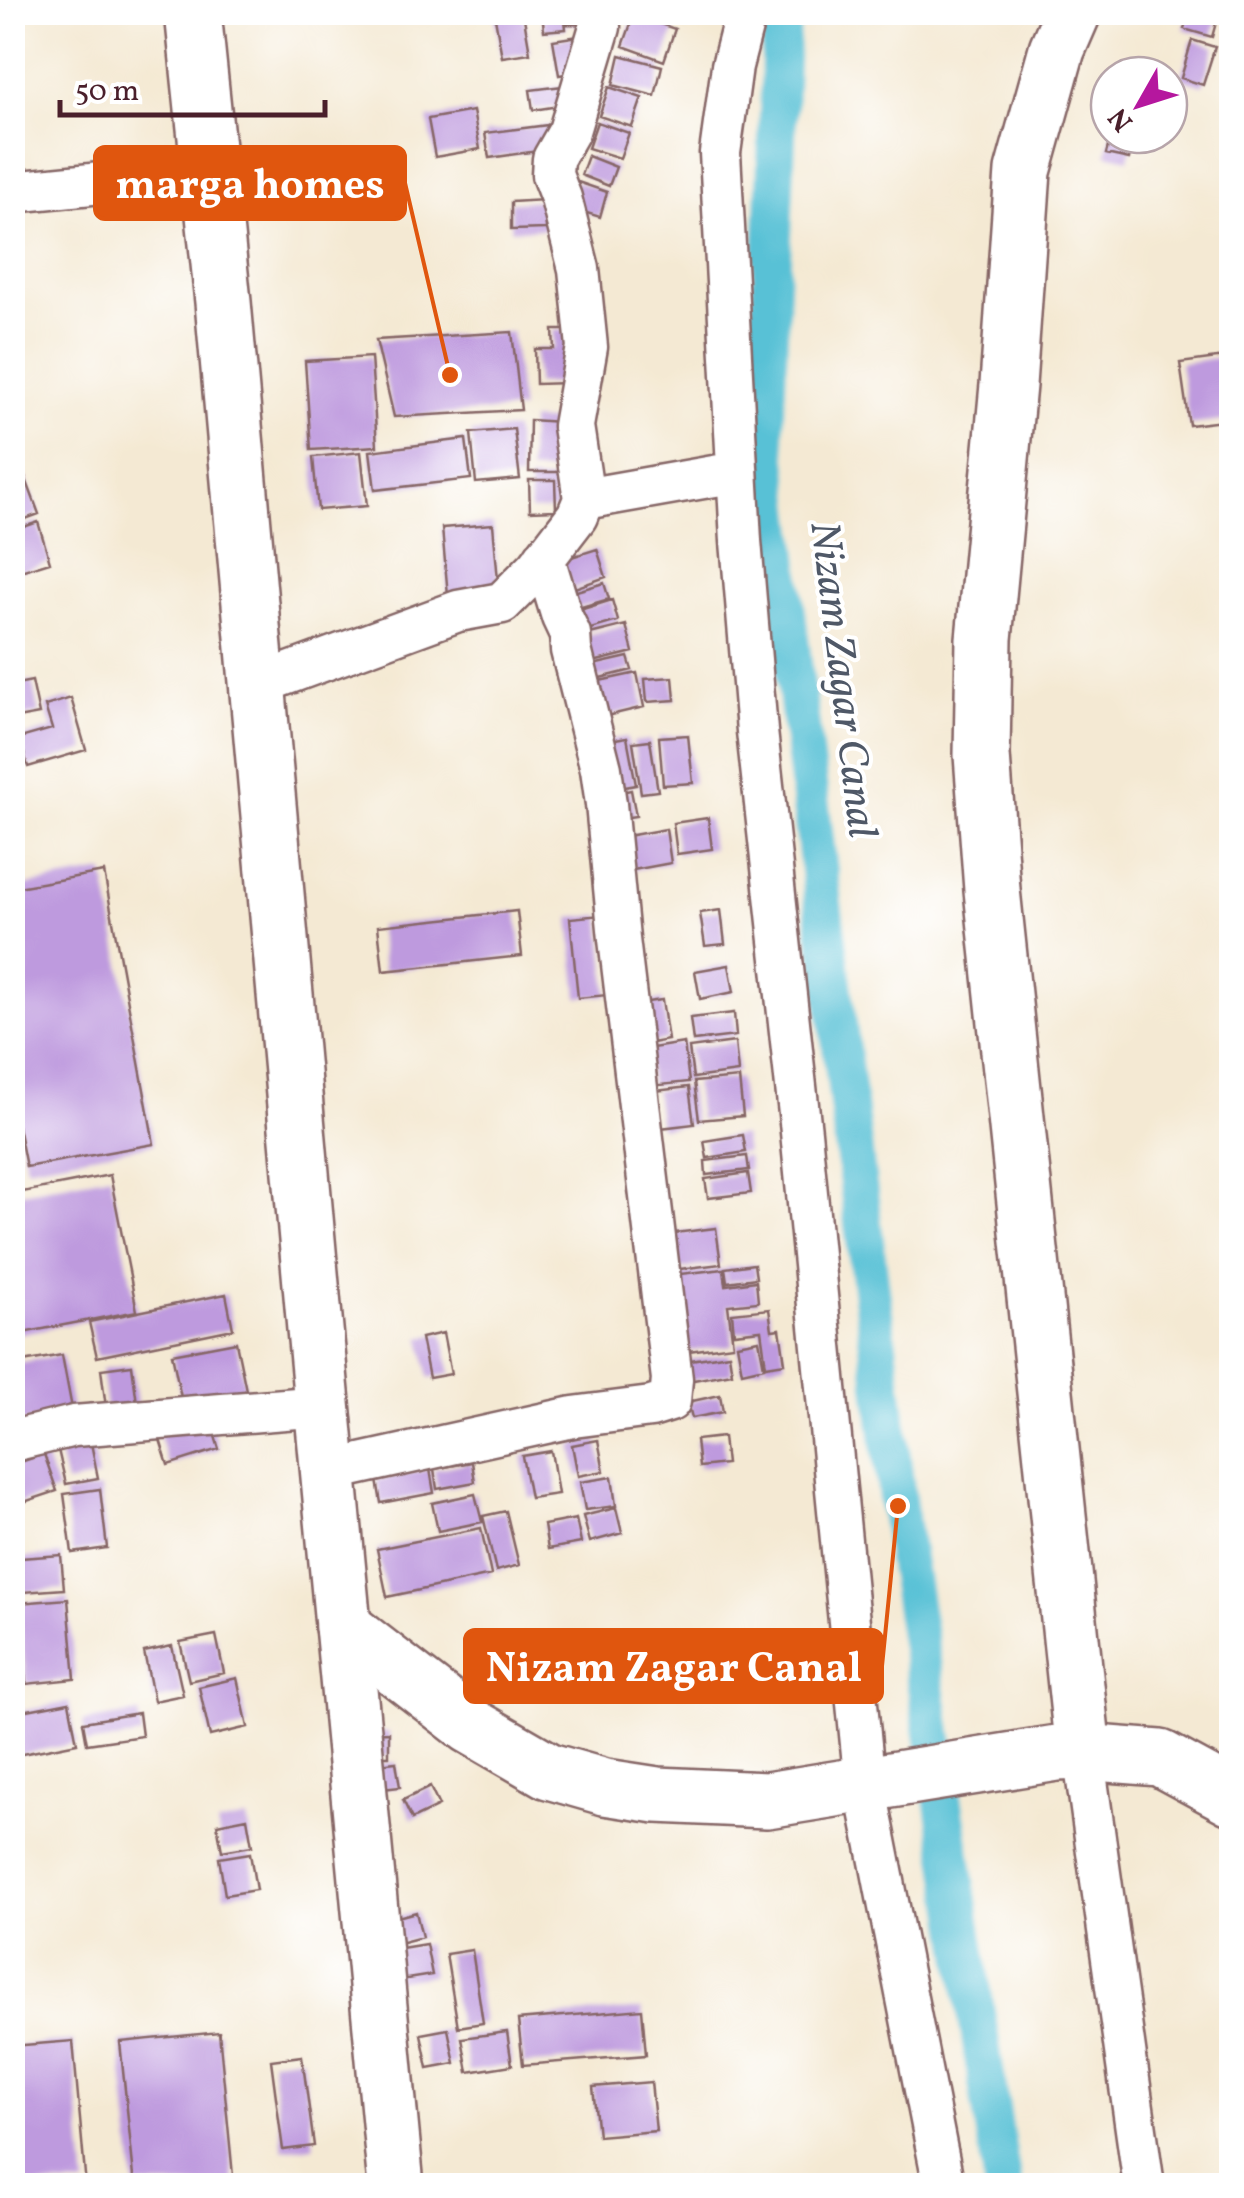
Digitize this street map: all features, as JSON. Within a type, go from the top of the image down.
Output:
[{"type":"main road","points":[[193,12],[396,2186]]},
{"type":"main road","points":[[1070,1753],[982,754],[984,639],[1023,171],[1057,50],[1074,12]]},
{"type":"main road","points":[[343,1626],[472,1726],[549,1771],[605,1787],[675,1796],[767,1800],[1070,1753],[1160,1758],[1232,1796]]},
{"type":"street","points":[[746,12],[732,66],[720,154],[737,472],[758,731],[870,1785],[944,2186]]},
{"type":"street","points":[[258,685],[458,611],[502,603],[537,568],[577,516],[584,499],[573,426],[587,347],[580,269],[552,175],[554,159],[569,131],[600,27]]},
{"type":"street","points":[[12,192],[210,172]]},
{"type":"street","points":[[584,499],[737,472]]},
{"type":"street","points":[[328,1471],[573,1417],[670,1401],[672,1378],[601,769],[570,634],[544,558]]},
{"type":"street","points":[[12,1441],[74,1426],[322,1406]]},
{"type":"street","points":[[1070,1753],[1144,2186]]},
{"type":"building","points":[[494,12],[523,12],[530,53],[502,57]]},
{"type":"building","points":[[542,12],[564,12],[566,29],[544,31]]},
{"type":"building","points":[[567,12],[590,12],[590,25],[567,24]]},
{"type":"building","points":[[1189,12],[1219,12],[1212,37],[1184,29]]},
{"type":"building","points":[[634,15],[675,29],[664,61],[623,46]]},
{"type":"building","points":[[579,36],[584,71],[559,75],[553,40]]},
{"type":"building","points":[[1192,40],[1215,47],[1203,85],[1189,81],[1188,55]]},
{"type":"building","points":[[620,55],[662,66],[655,96],[613,85]]},
{"type":"building","points":[[563,86],[565,105],[533,110],[530,90]]},
{"type":"building","points":[[609,87],[642,98],[632,127],[599,116]]},
{"type":"building","points":[[473,111],[480,149],[435,157],[428,119]]},
{"type":"building","points":[[597,122],[629,133],[620,158],[588,148]]},
{"type":"building","points":[[548,125],[552,149],[489,158],[485,133]]},
{"type":"building","points":[[588,156],[616,167],[609,186],[581,175]]},
{"type":"building","points":[[575,181],[607,192],[600,217],[567,207]]},
{"type":"building","points":[[545,200],[546,229],[511,230],[511,202]]},
{"type":"building","points":[[553,330],[566,330],[568,383],[536,384],[535,349],[554,349]]},
{"type":"building","points":[[512,332],[521,410],[394,417],[376,340]]},
{"type":"building","points":[[1232,356],[1232,420],[1189,425],[1180,363]]},
{"type":"building","points":[[371,357],[377,446],[311,450],[305,361]]},
{"type":"building","points":[[530,420],[560,422],[558,472],[529,472]]},
{"type":"building","points":[[514,429],[520,479],[476,483],[471,433]]},
{"type":"building","points":[[466,439],[471,479],[375,490],[370,451]]},
{"type":"building","points":[[361,452],[367,506],[318,510],[313,457]]},
{"type":"building","points":[[20,463],[39,514],[12,524],[12,465]]},
{"type":"building","points":[[529,480],[555,480],[556,510],[530,511]]},
{"type":"building","points":[[38,522],[50,562],[14,573],[12,531]]},
{"type":"building","points":[[493,524],[499,592],[448,596],[442,528]]},
{"type":"building","points":[[597,549],[606,577],[572,589],[562,560]]},
{"type":"building","points":[[604,583],[609,599],[571,610],[566,594]]},
{"type":"building","points":[[612,600],[618,621],[577,633],[570,613]]},
{"type":"building","points":[[626,625],[633,652],[585,664],[578,637]]},
{"type":"building","points":[[628,657],[632,670],[596,679],[593,665]]},
{"type":"building","points":[[637,673],[644,707],[602,717],[595,682]]},
{"type":"building","points":[[673,677],[675,700],[647,702],[645,679]]},
{"type":"building","points":[[32,681],[39,714],[12,719],[12,685]]},
{"type":"building","points":[[71,698],[86,750],[28,767],[20,738],[52,729],[45,706]]},
{"type":"building","points":[[688,735],[693,783],[663,785],[659,737]]},
{"type":"building","points":[[627,737],[636,785],[614,789],[604,741]]},
{"type":"building","points":[[650,740],[658,791],[641,793],[633,742]]},
{"type":"building","points":[[631,790],[636,816],[621,818],[616,793]]},
{"type":"building","points":[[708,818],[712,849],[677,854],[673,823]]},
{"type":"building","points":[[666,829],[671,863],[633,870],[627,836]]},
{"type":"building","points":[[104,872],[154,1144],[26,1167],[12,1095],[12,888]]},
{"type":"building","points":[[721,910],[725,944],[705,946],[700,913]]},
{"type":"building","points":[[517,911],[522,956],[383,971],[378,926]]},
{"type":"building","points":[[601,915],[608,995],[578,998],[570,918]]},
{"type":"building","points":[[729,965],[734,992],[700,999],[695,971]]},
{"type":"building","points":[[662,1000],[668,1040],[646,1044],[640,1003]]},
{"type":"building","points":[[734,1013],[736,1036],[693,1041],[690,1018]]},
{"type":"building","points":[[735,1042],[738,1072],[693,1078],[689,1048]]},
{"type":"building","points":[[684,1043],[689,1082],[651,1086],[646,1049]]},
{"type":"building","points":[[739,1078],[743,1116],[699,1120],[694,1082]]},
{"type":"building","points":[[689,1087],[694,1124],[660,1128],[655,1091]]},
{"type":"building","points":[[743,1135],[746,1152],[707,1158],[704,1141]]},
{"type":"building","points":[[747,1156],[749,1170],[706,1175],[705,1161]]},
{"type":"building","points":[[748,1173],[751,1193],[708,1198],[705,1179]]},
{"type":"building","points":[[110,1175],[137,1311],[12,1335],[12,1194]]},
{"type":"building","points":[[716,1228],[721,1264],[671,1270],[666,1234]]},
{"type":"building","points":[[754,1264],[756,1278],[727,1282],[725,1268]]},
{"type":"building","points":[[724,1269],[726,1285],[756,1281],[758,1302],[728,1305],[733,1345],[681,1352],[671,1275]]},
{"type":"building","points":[[226,1294],[233,1329],[97,1357],[89,1322]]},
{"type":"building","points":[[769,1309],[772,1330],[780,1329],[785,1363],[766,1366],[761,1330],[734,1333],[732,1313]]},
{"type":"building","points":[[443,1333],[451,1374],[429,1378],[421,1338]]},
{"type":"building","points":[[759,1340],[764,1367],[742,1372],[737,1344]]},
{"type":"building","points":[[236,1342],[247,1395],[183,1407],[172,1354]]},
{"type":"building","points":[[729,1354],[732,1373],[688,1381],[684,1361]]},
{"type":"building","points":[[62,1355],[73,1414],[12,1424],[12,1364]]},
{"type":"building","points":[[132,1365],[138,1411],[107,1415],[101,1369]]},
{"type":"building","points":[[720,1395],[723,1412],[692,1418],[688,1402]]},
{"type":"building","points":[[209,1417],[219,1449],[168,1465],[158,1433]]},
{"type":"building","points":[[89,1433],[98,1478],[66,1484],[56,1441]]},
{"type":"building","points":[[723,1437],[726,1464],[699,1467],[696,1440]]},
{"type":"building","points":[[598,1440],[604,1471],[578,1476],[572,1445]]},
{"type":"building","points":[[551,1451],[558,1494],[530,1498],[522,1456]]},
{"type":"building","points":[[44,1454],[57,1491],[12,1506],[12,1465]]},
{"type":"building","points":[[472,1462],[475,1482],[437,1489],[434,1469]]},
{"type":"building","points":[[430,1469],[434,1493],[381,1503],[377,1480]]},
{"type":"building","points":[[612,1477],[616,1506],[585,1510],[580,1482]]},
{"type":"building","points":[[100,1489],[107,1548],[72,1553],[64,1494]]},
{"type":"building","points":[[475,1494],[482,1522],[438,1531],[432,1503]]},
{"type":"building","points":[[616,1508],[622,1533],[590,1542],[583,1516]]},
{"type":"building","points":[[506,1511],[519,1565],[496,1571],[483,1516]]},
{"type":"building","points":[[576,1519],[581,1543],[548,1549],[544,1525]]},
{"type":"building","points":[[481,1528],[491,1575],[387,1597],[377,1549]]},
{"type":"building","points":[[61,1555],[64,1589],[23,1592],[21,1558]]},
{"type":"building","points":[[12,1574],[21,1600],[12,1602]]},
{"type":"building","points":[[68,1599],[75,1679],[26,1684],[18,1603]]},
{"type":"building","points":[[216,1635],[224,1673],[189,1681],[180,1642]]},
{"type":"building","points":[[172,1646],[183,1695],[154,1701],[144,1652]]},
{"type":"building","points":[[237,1678],[248,1727],[210,1736],[199,1687]]},
{"type":"building","points":[[69,1702],[77,1743],[17,1755],[12,1713]]},
{"type":"building","points":[[139,1713],[142,1736],[87,1744],[83,1722]]},
{"type":"building","points":[[389,1732],[389,1756],[367,1756],[366,1733]]},
{"type":"building","points":[[396,1762],[400,1787],[382,1789],[379,1764]]},
{"type":"building","points":[[430,1787],[439,1806],[412,1819],[403,1800]]},
{"type":"building","points":[[247,1818],[252,1846],[222,1851],[217,1824]]},
{"type":"building","points":[[250,1853],[256,1890],[225,1895],[219,1858]]},
{"type":"building","points":[[416,1912],[422,1937],[399,1943],[394,1918]]},
{"type":"building","points":[[426,1944],[432,1975],[388,1982],[383,1951]]},
{"type":"building","points":[[472,1950],[483,2023],[458,2027],[446,1954]]},
{"type":"building","points":[[642,2009],[646,2055],[523,2065],[518,2020]]},
{"type":"building","points":[[448,2029],[455,2063],[428,2068],[421,2034]]},
{"type":"building","points":[[219,2032],[234,2186],[135,2186],[120,2042]]},
{"type":"building","points":[[507,2032],[512,2065],[468,2072],[462,2038]]},
{"type":"building","points":[[73,2041],[86,2186],[12,2186],[12,2046]]},
{"type":"building","points":[[302,2056],[314,2146],[283,2150],[271,2060]]},
{"type":"building","points":[[651,2082],[656,2131],[598,2136],[593,2087]]},
{"type":"waterway","name":"Nizam Zagar Canal","points":[[782,12],[765,436],[898,1506],[1003,2186]]},
{"type":"place","name":"marga homes","points":[[450,375]]},
{"type":"place","name":"Nizam Zagar Canal","points":[[898,1506]]}]
